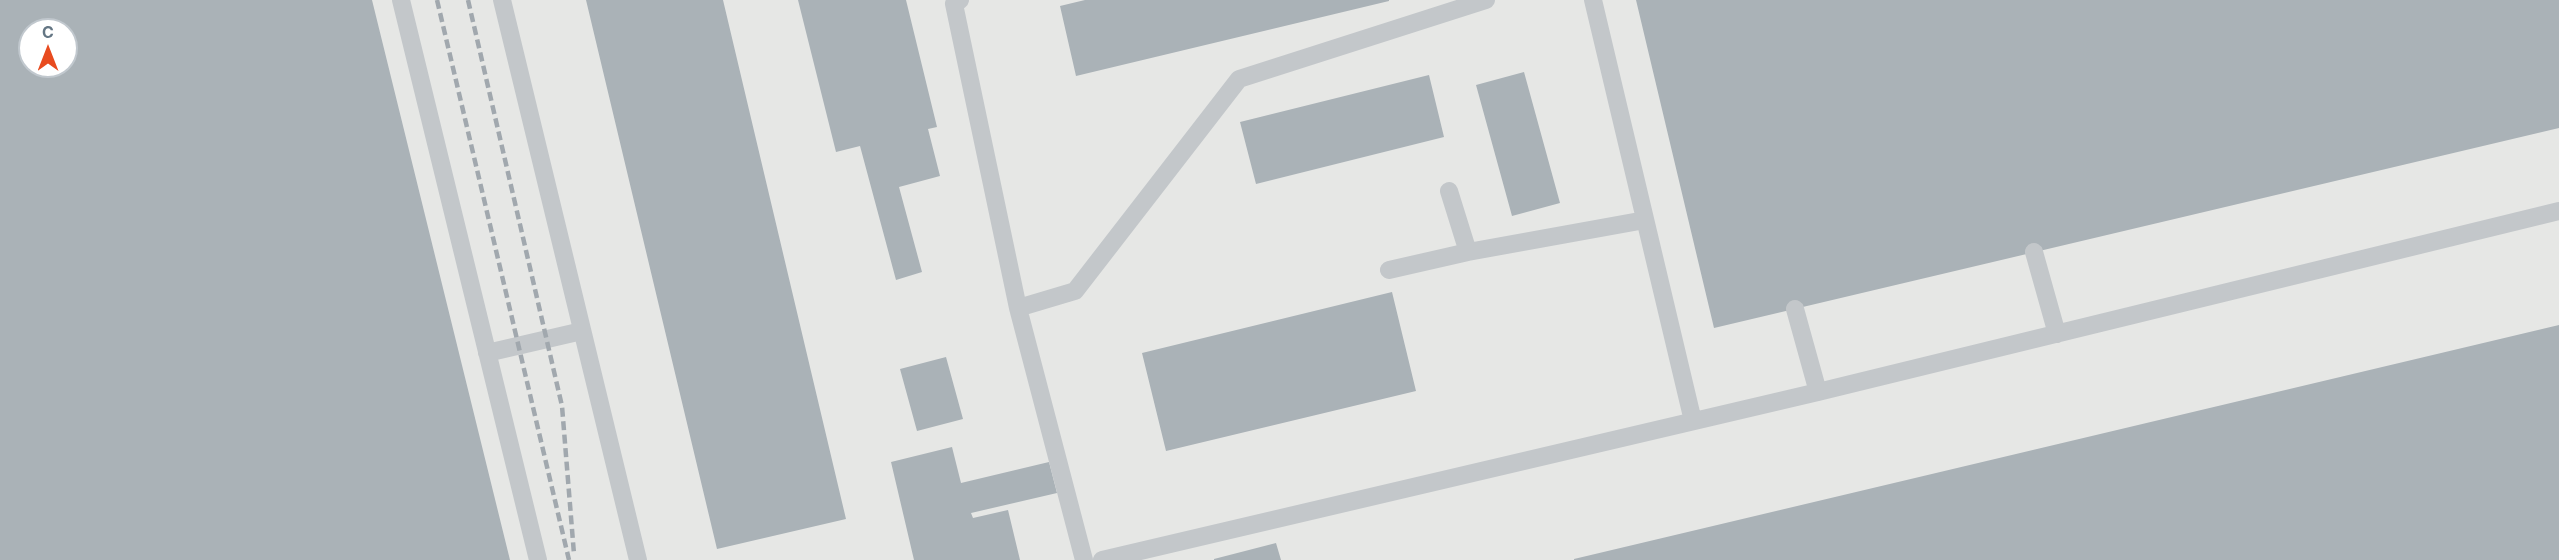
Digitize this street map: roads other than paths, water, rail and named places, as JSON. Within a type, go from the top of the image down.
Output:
[{"type":"lane","points":[[401,0],[538,560]]},
{"type":"lane","points":[[502,0],[638,560]]},
{"type":"lane","points":[[1018,308],[1075,291],[1239,78],[1486,0]]},
{"type":"lane","points":[[1593,0],[1693,421]]},
{"type":"lane","points":[[955,1],[1018,308],[1084,560]]},
{"type":"lane","points":[[1449,191],[1468,252]]},
{"type":"lane","points":[[1102,560],[1818,392],[2559,211]]},
{"type":"lane","points":[[1389,270],[1468,252],[1645,220]]},
{"type":"lane","points":[[2034,252],[2057,334]]},
{"type":"lane","points":[[1795,309],[1818,392]]},
{"type":"lane","points":[[488,353],[582,331]]},
{"type":"railway","points":[[437,0],[569,560]]},
{"type":"railway","points":[[468,0],[562,406],[574,554]]}]
